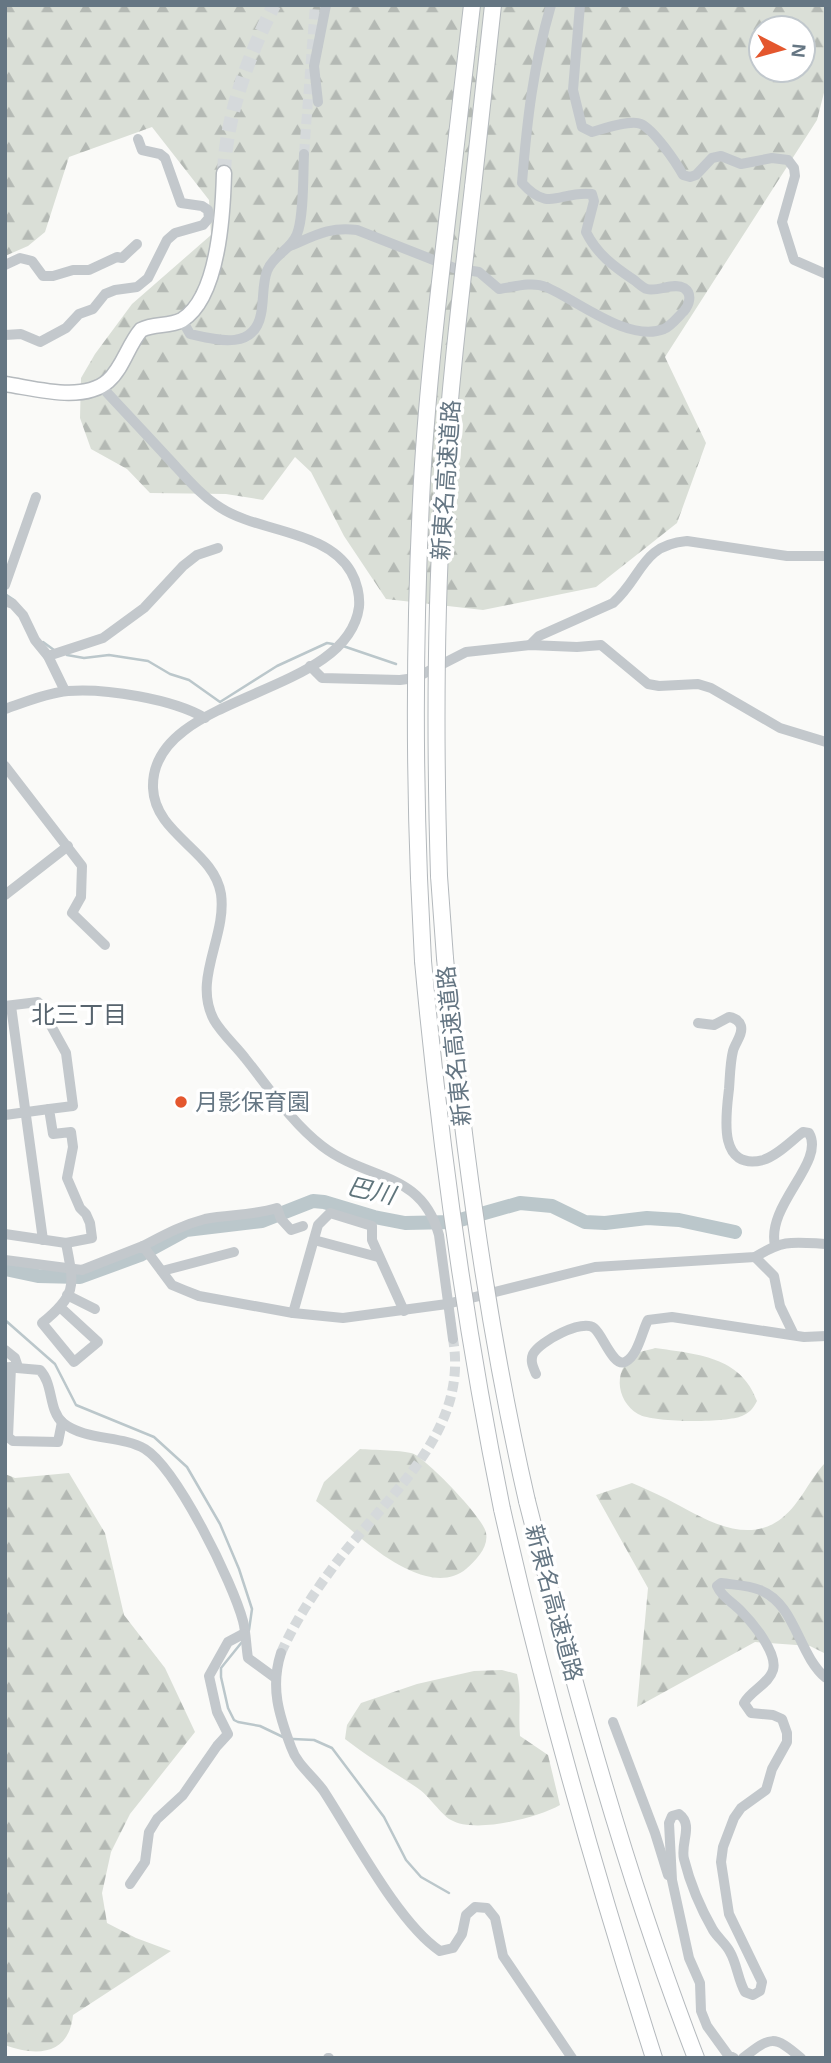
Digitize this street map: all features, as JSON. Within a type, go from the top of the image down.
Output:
[{"type":"highway","name":"新東名高速道路","points":[[472,5],[422,479],[415,684],[423,961],[452,1230],[480,1399],[502,1508],[526,1613],[578,1810],[654,2058]]},
{"type":"highway","name":"新東名高速道路","points":[[492,5],[456,331],[443,478],[436,684],[439,876],[460,1114],[475,1226],[508,1418],[527,1501],[608,1797],[639,1897],[696,2058]]},
{"type":"main road","points":[[5,384],[58,393],[100,385],[108,381],[141,330],[182,320],[197,305],[215,262],[222,228],[224,173]]},
{"type":"street","points":[[318,102],[314,66],[326,5]]},
{"type":"street","points":[[182,320],[190,334],[221,342],[245,338],[261,317],[268,270],[274,259],[290,246],[340,227],[356,230],[454,268],[479,272],[499,289],[544,286],[582,308],[628,329],[656,331],[666,328],[686,309],[689,294],[679,287],[647,289],[614,267],[595,249],[586,232],[594,201],[592,194],[545,200],[533,195],[522,183],[529,100],[540,41],[551,5]]},
{"type":"street","points":[[580,5],[573,90],[582,127],[592,132],[631,122],[641,124],[671,154],[683,175],[690,177],[696,175],[712,158],[721,156],[741,164],[772,158],[788,160],[794,168],[794,176],[782,222],[785,238],[794,260],[826,274]]},
{"type":"street","points":[[5,335],[21,334],[40,342],[66,328],[79,314],[93,309],[105,293],[137,287],[148,278],[167,240],[175,233],[203,225],[209,218],[208,210],[202,206],[181,203],[165,158],[160,154],[142,150],[138,139]]},
{"type":"street","points":[[290,246],[298,233],[304,154]]},
{"type":"street","points":[[5,265],[20,258],[32,261],[43,276],[53,276],[73,270],[89,270],[117,257],[122,258],[137,244]]},
{"type":"street","points":[[100,385],[195,487],[222,509],[327,548],[344,562],[353,575],[360,599],[357,618],[351,632],[332,654],[205,718],[169,744],[157,765],[153,787],[157,807],[167,824],[204,862],[217,880],[221,893],[222,912],[205,986],[214,1020],[299,1124],[322,1146],[343,1160],[394,1179],[421,1199],[429,1210],[439,1236],[453,1339]]},
{"type":"street","points":[[5,584],[36,497]]},
{"type":"street","points":[[530,645],[539,636],[613,603],[623,594],[651,553],[673,542],[687,541],[787,556],[826,556]]},
{"type":"street","points":[[48,656],[103,638],[144,608],[183,566],[197,555],[218,548]]},
{"type":"street","points":[[5,601],[13,604],[23,615],[65,691]]},
{"type":"street","points":[[310,666],[321,678],[400,680],[415,678],[466,652],[530,645],[601,645],[648,684],[698,684],[711,688],[780,727],[826,742]]},
{"type":"street","points":[[5,709],[65,691],[105,692],[179,704],[205,718]]},
{"type":"street","points":[[5,766],[82,866],[80,897],[72,913],[105,945]]},
{"type":"street","points":[[5,895],[68,846]]},
{"type":"street","points":[[5,1115],[26,1112],[74,1106],[66,1053],[38,1002],[8,1006],[26,1112],[43,1240]]},
{"type":"street","points":[[698,1023],[714,1025],[729,1017],[740,1024],[741,1031],[733,1052],[724,1129],[729,1145],[736,1155],[741,1159],[763,1160],[803,1132],[812,1136],[806,1167],[776,1215],[773,1237],[775,1245]]},
{"type":"street","points":[[5,1234],[66,1243],[92,1238],[90,1223],[67,1178],[73,1147],[71,1132],[53,1134],[49,1109]]},
{"type":"street","points":[[5,1260],[72,1275],[146,1250],[169,1231],[209,1219],[254,1215],[277,1208],[291,1230],[303,1226]]},
{"type":"street","points":[[293,1313],[318,1225],[330,1213],[372,1226],[372,1240],[378,1257],[404,1311]]},
{"type":"street","points":[[314,1240],[378,1257]]},
{"type":"street","points":[[146,1250],[172,1285],[200,1296],[293,1313],[343,1318],[447,1304],[595,1267],[755,1256],[775,1245],[795,1242],[826,1244]]},
{"type":"street","points":[[61,1308],[98,1342],[74,1362],[42,1322],[61,1308],[67,1295],[72,1275],[66,1243]]},
{"type":"street","points":[[162,1271],[234,1252]]},
{"type":"street","points":[[755,1256],[774,1276],[780,1306],[794,1335]]},
{"type":"street","points":[[67,1295],[95,1309]]},
{"type":"street","points":[[536,1374],[531,1362],[538,1347],[577,1325],[591,1326],[601,1335],[613,1358],[620,1362],[625,1362],[634,1354],[648,1320],[656,1317],[817,1338],[826,1336]]},
{"type":"street","points":[[5,1350],[15,1358],[12,1367],[8,1437],[13,1441],[58,1442],[62,1422]]},
{"type":"street","points":[[12,1367],[40,1370],[45,1376],[54,1410],[62,1422],[86,1433],[135,1444],[156,1459],[193,1511],[233,1593],[244,1623],[243,1634],[248,1658],[275,1677]]},
{"type":"street","points":[[734,2058],[728,2055],[704,2018],[700,1983],[690,1958],[671,1880],[669,1823],[672,1816],[679,1814],[686,1819],[683,1856],[705,1915],[729,1950],[746,1992],[753,1995],[760,1992],[762,1982],[758,1970],[736,1932],[729,1913],[721,1862],[723,1847],[734,1818],[741,1808],[766,1790],[772,1769],[787,1742],[788,1733],[782,1719],[773,1714],[751,1713],[744,1703],[770,1676],[774,1661],[758,1631],[719,1591],[718,1586],[721,1583],[754,1588],[772,1596],[793,1625],[814,1667],[826,1678]]},
{"type":"street","points":[[130,1884],[145,1862],[149,1832],[157,1819],[183,1795],[228,1734],[217,1712],[209,1676],[228,1642],[243,1634]]},
{"type":"street","points":[[281,1653],[275,1677],[278,1703],[295,1756],[322,1789],[398,1905],[429,1944],[440,1951],[453,1948],[463,1934],[466,1915],[475,1907],[487,1908],[495,1918],[503,1956],[572,2058]]},
{"type":"street","points":[[613,1722],[671,1880]]},
{"type":"street","points":[[743,2058],[770,2040],[778,2040],[801,2058]]},
{"type":"green space","points":[[5,5],[826,5],[826,85],[817,120],[665,357],[706,443],[677,523],[596,587],[483,610],[386,599],[344,536],[311,472],[295,457],[263,500],[226,494],[150,493],[127,469],[91,449],[80,418],[81,378],[132,304],[211,235],[209,200],[152,127],[69,157],[45,232],[28,246],[5,256]]},
{"type":"green space","points":[[655,1348],[686,1352],[729,1366],[750,1386],[757,1401],[751,1410],[742,1416],[721,1420],[658,1419],[638,1414],[630,1408],[621,1392],[621,1374],[630,1359]]},
{"type":"green space","points":[[360,1449],[414,1454],[431,1467],[466,1503],[483,1526],[486,1543],[474,1562],[457,1574],[442,1578],[411,1571],[368,1544],[316,1501],[324,1482]]},
{"type":"green space","points":[[826,1462],[826,1654],[810,1646],[755,1642],[637,1707],[648,1588],[596,1495],[632,1483],[709,1521],[754,1530],[768,1526],[789,1512]]},
{"type":"green space","points":[[69,1473],[105,1533],[124,1615],[165,1668],[195,1732],[130,1814],[111,1852],[102,1893],[107,1923],[136,1938],[171,1951],[73,2015],[65,2038],[58,2045],[50,2050],[29,2051],[5,2045],[5,1474],[15,1478]]},
{"type":"green space","points":[[502,1670],[517,1674],[520,1736],[548,1755],[560,1805],[550,1810],[506,1823],[462,1824],[451,1820],[421,1791],[345,1739],[347,1725],[361,1703],[417,1684],[474,1671]]},
{"type":"waterway","points":[[5,594],[14,600]]},
{"type":"waterway","points":[[43,642],[54,650]]},
{"type":"waterway","points":[[67,655],[84,658],[109,655],[148,661],[170,674],[189,680],[220,702],[277,666],[327,643],[333,644]]},
{"type":"waterway","points":[[343,646],[396,664]]},
{"type":"waterway","name":"巴川","points":[[5,1269],[38,1276],[80,1277],[140,1255],[186,1230],[262,1221],[313,1201],[405,1223],[453,1222],[520,1203],[552,1206],[585,1222],[605,1223],[647,1218],[679,1220],[735,1232]]},
{"type":"waterway","points":[[5,1320],[55,1364],[76,1405],[154,1437],[187,1467],[220,1524],[239,1569],[252,1609],[249,1630]]},
{"type":"waterway","points":[[242,1642],[221,1668],[228,1708],[234,1720],[260,1726],[283,1737]]},
{"type":"waterway","points":[[293,1739],[314,1740],[332,1748],[384,1817],[406,1860],[421,1877],[449,1893]]},
{"type":"tunnel","points":[[224,173],[229,130],[240,87],[274,5]]},
{"type":"tunnel","points":[[304,154],[315,5]]},
{"type":"tunnel","points":[[281,1653],[300,1616],[323,1581],[402,1484],[437,1432],[449,1403],[455,1372],[453,1339]]},
{"type":"place","name":"月影保育園","points":[[181,1102]]},
{"type":"district","name":"北三丁目","points":[[79,1015]]}]
